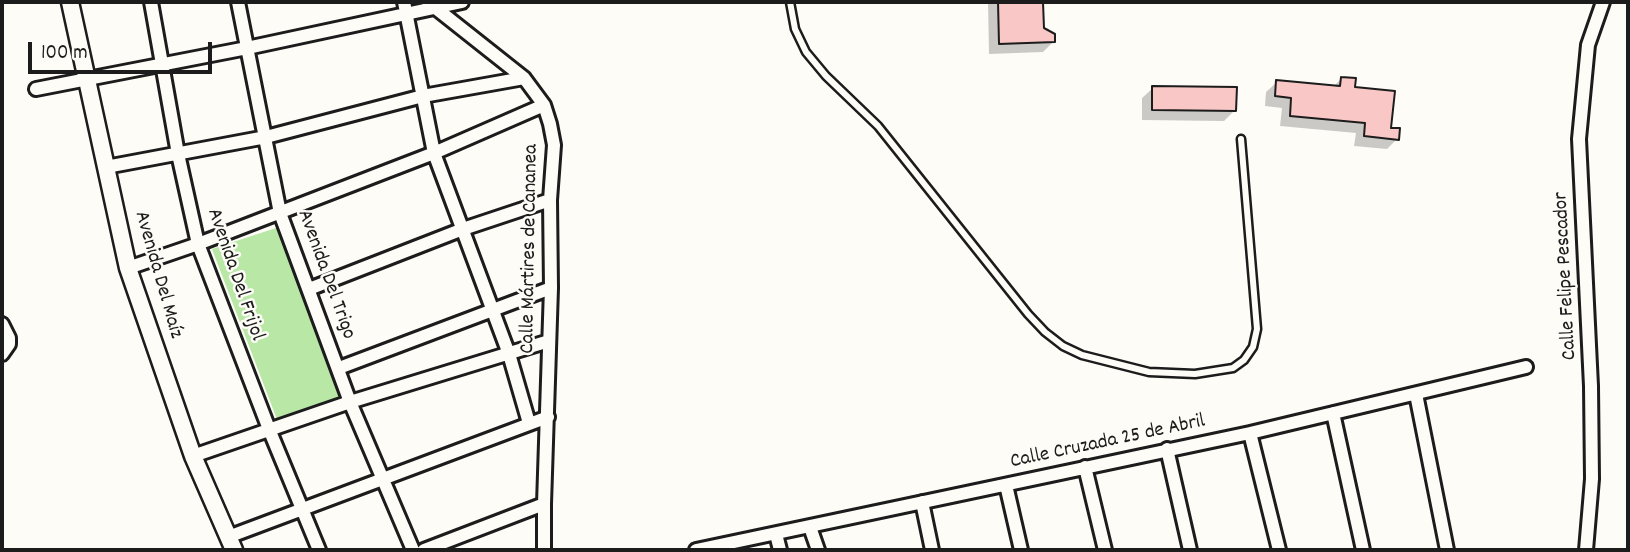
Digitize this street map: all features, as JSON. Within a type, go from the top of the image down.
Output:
[{"type":"street","name":"Avenida Del Maíz","points":[[70,2],[128,268],[193,456],[231,544]]},
{"type":"street","name":"Avenida Del Frijol","points":[[151,2],[178,154],[198,244],[319,550]]},
{"type":"street","name":"Avenida Del Trigo","points":[[238,2],[280,213],[351,402],[413,550]]},
{"type":"street","points":[[36,89],[247,48],[405,8],[462,2]]},
{"type":"street","name":"Calle Felipe Pescador","points":[[1586,550],[1592,479],[1591,386],[1579,139],[1588,45],[1603,2]]},
{"type":"street","name":"Calle Mártires de Cananea","points":[[431,5],[524,78],[544,105],[554,145],[550,200],[551,288],[544,550]]},
{"type":"street","points":[[405,8],[434,153],[509,354],[528,423]]},
{"type":"street","points":[[106,167],[266,137],[423,96],[524,78]]},
{"type":"street","points":[[128,268],[198,244],[434,153],[544,105]]},
{"type":"street","points":[[309,289],[463,229],[550,200]]},
{"type":"street","points":[[339,368],[551,288]]},
{"type":"street","points":[[2,324],[9,338],[6,349]]},
{"type":"street","points":[[193,456],[351,402],[549,341]]},
{"type":"street","name":"Calle Cruzada 25 de Abril","points":[[704,549],[1250,433],[1526,367]]},
{"type":"street","points":[[1416,394],[1447,550]]},
{"type":"street","points":[[1333,413],[1363,550]]},
{"type":"street","points":[[231,544],[303,510],[548,417]]},
{"type":"street","points":[[1250,433],[1279,550]]},
{"type":"street","points":[[1167,449],[1189,550]]},
{"type":"street","points":[[1085,467],[1105,550]]},
{"type":"street","points":[[1006,485],[1021,550]]},
{"type":"street","points":[[922,502],[932,550]]},
{"type":"street","points":[[424,550],[544,504]]},
{"type":"street","points":[[810,527],[818,550]]},
{"type":"street","points":[[776,534],[780,550]]},
{"type":"lane","points":[[790,2],[795,29],[806,52],[878,126],[1028,314],[1054,339],[1082,355],[1149,372],[1195,374],[1233,368],[1244,360],[1253,347],[1257,329],[1241,139]]},
{"type":"green space","points":[[279,227],[343,398],[278,422],[212,249]]},
{"type":"building","points":[[998,2],[1043,2],[1044,28],[1055,34],[1055,42],[999,44]]},
{"type":"building","points":[[1341,77],[1356,78],[1355,87],[1395,91],[1391,128],[1400,128],[1399,140],[1364,136],[1365,123],[1290,116],[1291,98],[1275,96],[1276,80],[1340,86]]},
{"type":"building","points":[[1152,86],[1237,87],[1236,111],[1152,110]]}]
